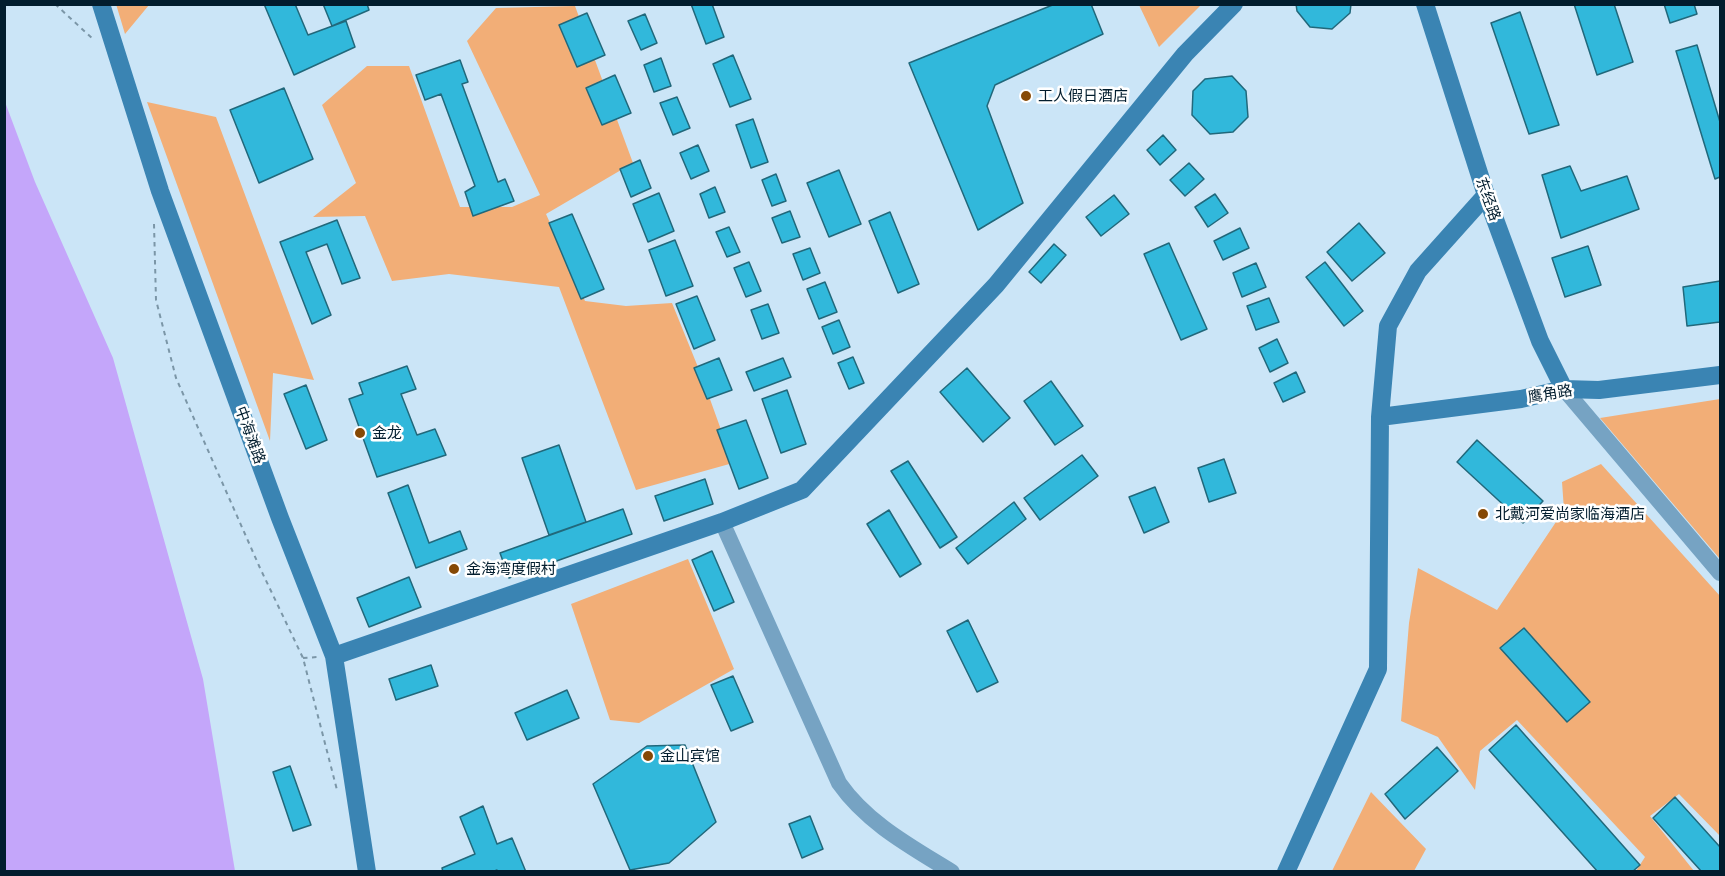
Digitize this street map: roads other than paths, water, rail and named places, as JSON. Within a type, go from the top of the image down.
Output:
[{"type":"main road","name":"中海滩路","points":[[101,4],[164,201],[280,518],[334,656],[367,872]]},
{"type":"main road","points":[[334,656],[722,522],[802,490],[996,285],[1185,54],[1234,4]]},
{"type":"main road","name":"东经路","points":[[1425,4],[1486,195],[1540,341],[1564,389]]},
{"type":"main road","points":[[1286,872],[1378,669],[1380,417],[1388,326],[1418,271],[1486,195]]},
{"type":"main road","name":"鹰角路","points":[[1380,417],[1521,399],[1564,389],[1599,390],[1720,375]]},
{"type":"street","points":[[1564,389],[1720,573]]},
{"type":"street","points":[[722,522],[839,783],[851,801],[893,836],[952,872]]},
{"type":"place","name":"工人假日酒店","points":[[1026,96]]},
{"type":"place","name":"金龙","points":[[360,433]]},
{"type":"place","name":"北戴河爱尚家临海酒店","points":[[1483,514]]},
{"type":"place","name":"金海湾度假村","points":[[454,569]]},
{"type":"place","name":"金山宾馆","points":[[648,756]]}]
